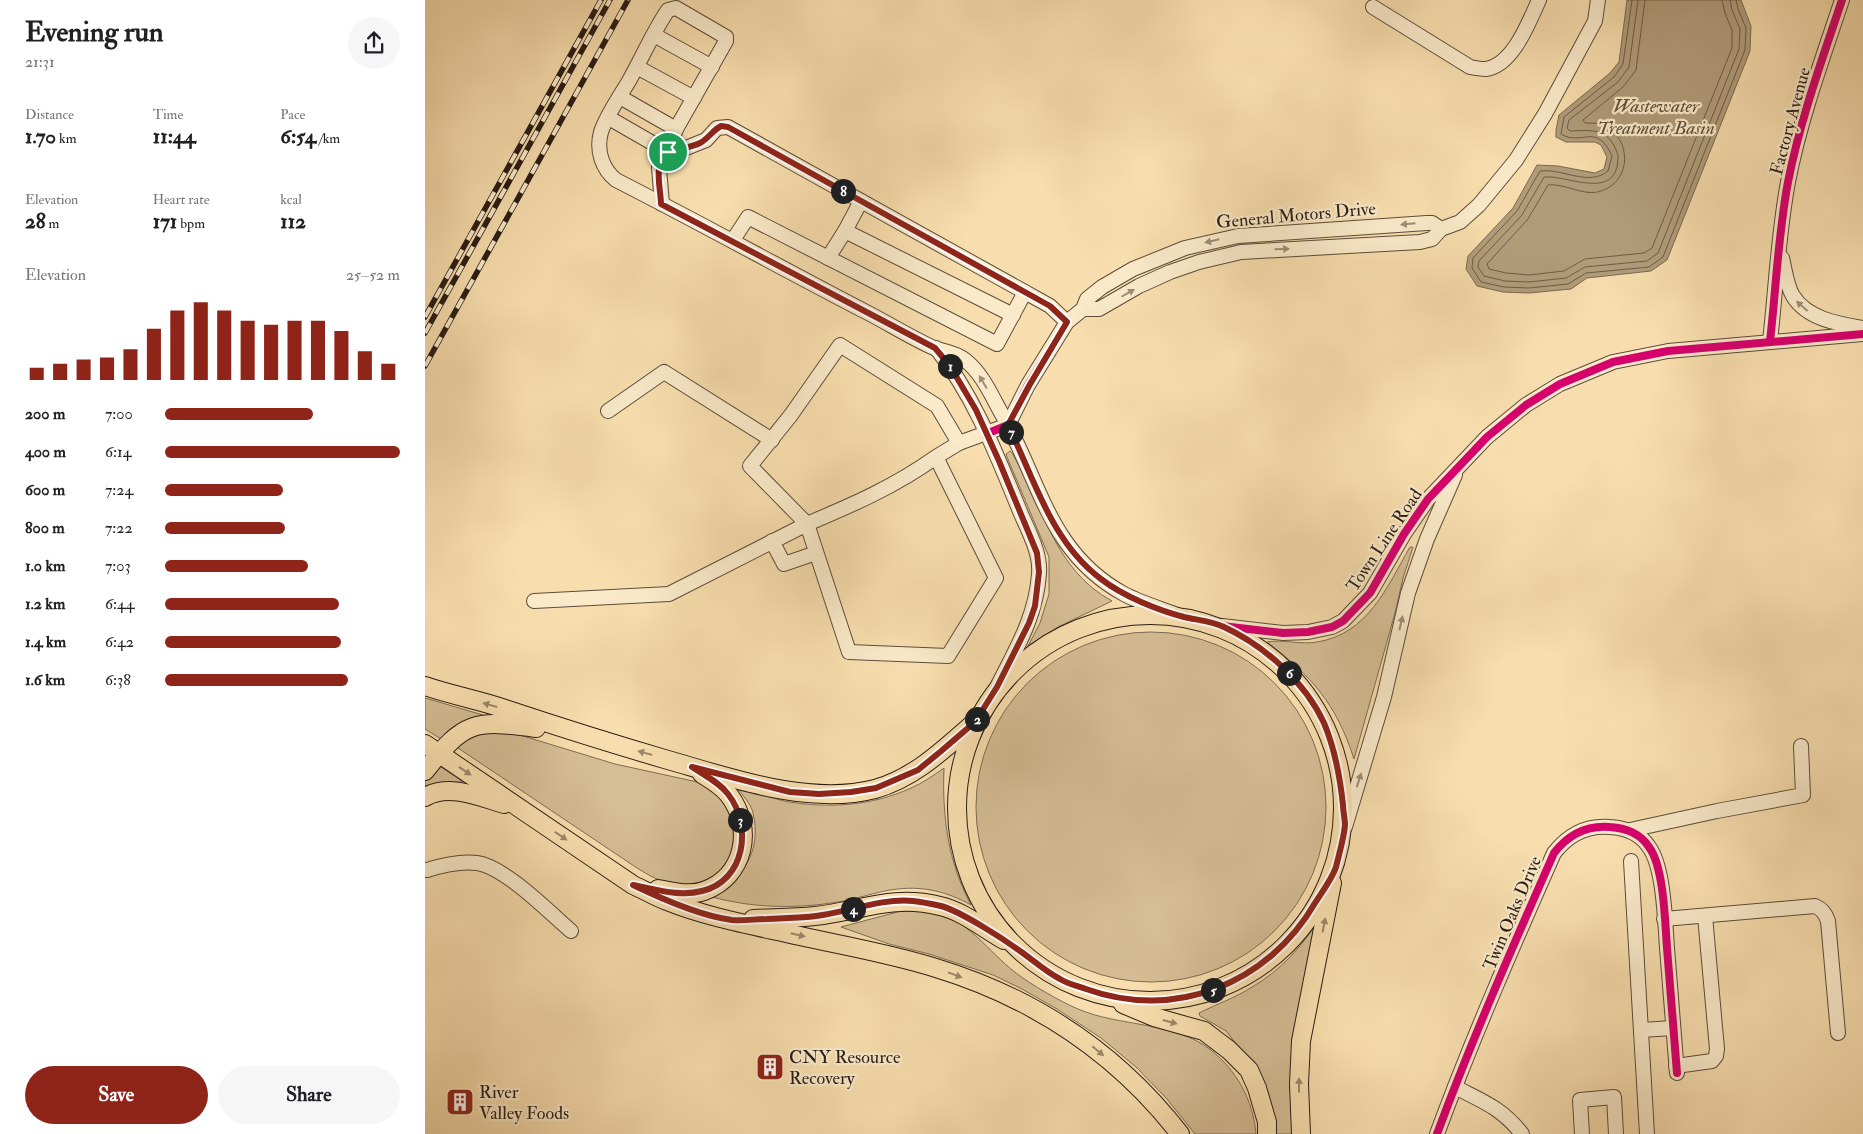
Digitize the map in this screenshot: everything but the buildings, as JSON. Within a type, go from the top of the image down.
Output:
[{"type":"main road","points":[[1015,947],[987,912],[975,889],[966,868],[958,830],[957,806],[963,761],[975,722],[997,687],[1053,641],[1086,627],[1137,615],[1180,616],[1222,626],[1268,655],[1290,674],[1307,695],[1323,722],[1336,757],[1345,827],[1301,1041],[1299,1084],[1301,1134]]},
{"type":"main road","points":[[425,686],[692,767],[790,792],[819,794],[876,788],[918,770],[975,722]]},
{"type":"main road","points":[[425,771],[432,749],[461,732],[485,723],[573,732]]},
{"type":"main road","points":[[432,749],[633,885],[668,902],[733,920],[936,968],[1021,1000],[1092,1046],[1153,1101],[1180,1134]]},
{"type":"main road","points":[[633,885],[684,893],[703,891],[721,882],[735,866],[741,854],[743,837],[739,812],[729,794],[692,767]]},
{"type":"main road","points":[[425,797],[449,791],[466,793],[521,809]]},
{"type":"main road","points":[[1109,997],[1151,1001],[1199,995],[1222,987],[1257,968],[1287,943],[1302,923],[1335,870]]},
{"type":"main road","points":[[733,920],[815,916],[890,902],[910,901],[941,906],[954,911],[1015,947],[1060,980],[1109,997],[1154,1017],[1204,1031],[1229,1050],[1249,1070],[1257,1088],[1267,1122],[1267,1134]]},
{"type":"street","points":[[1373,7],[1470,67],[1485,69],[1498,65],[1514,50],[1539,0]]},
{"type":"street","name":"General Motors Drive","points":[[1008,425],[1067,322],[1083,308],[1099,309],[1154,279],[1224,255],[1255,250],[1420,242],[1432,239],[1441,229],[1460,222],[1479,205],[1516,160],[1545,114],[1595,21],[1598,0]]},
{"type":"street","name":"Factory Avenue","points":[[1770,342],[1785,200],[1801,128],[1842,0]]},
{"type":"street","points":[[661,204],[660,161],[668,152],[676,129],[726,41],[726,37],[682,5],[668,10],[601,133],[602,160],[608,174],[661,204],[733,240],[935,348],[951,352],[964,359],[974,368],[1008,425],[1049,514],[1063,539],[1077,558],[1101,579],[1125,594],[1180,616]]},
{"type":"street","points":[[654,35],[712,66]]},
{"type":"street","points":[[637,67],[694,98]]},
{"type":"street","points":[[620,97],[676,129]]},
{"type":"street","points":[[609,118],[668,152],[698,144],[706,140],[717,128],[721,126],[728,127],[1050,306],[1067,322]]},
{"type":"street","points":[[828,258],[861,201]]},
{"type":"street","points":[[733,240],[748,217],[997,344],[1025,292]]},
{"type":"street","points":[[845,231],[1013,315]]},
{"type":"street","points":[[1780,248],[1792,295],[1802,308],[1833,323],[1856,331]]},
{"type":"street","name":"Town Line Road","points":[[1222,626],[1283,633],[1308,632],[1332,627],[1343,621],[1370,593],[1404,534],[1428,499],[1459,465],[1487,437],[1526,405],[1560,384],[1613,362],[1668,351],[1770,342],[1856,331]]},
{"type":"street","points":[[936,457],[996,578],[948,656],[849,652],[807,524],[750,466],[772,440],[840,345],[937,406],[959,443]]},
{"type":"street","points":[[935,348],[950,366],[966,392],[999,461],[1037,553],[1039,572],[1035,606],[1029,623],[997,687]]},
{"type":"street","points":[[608,411],[664,372],[772,440]]},
{"type":"street","points":[[534,601],[669,594],[807,524],[876,494],[910,475],[959,443],[1008,425]]},
{"type":"street","name":"Town Line Road","points":[[1345,827],[1384,697],[1408,592],[1427,539],[1459,465]]},
{"type":"street","points":[[772,541],[784,564],[816,553]]},
{"type":"street","points":[[1630,830],[1717,811],[1803,796],[1801,746]]},
{"type":"street","name":"Twin Oaks Drive","points":[[1437,1134],[1509,956],[1554,853],[1561,844],[1585,829],[1605,826],[1630,830]]},
{"type":"street","points":[[1630,830],[1641,837],[1649,846],[1657,867],[1664,919],[1677,1070],[1712,1061],[1716,1056],[1717,1049],[1705,916]]},
{"type":"street","points":[[1631,861],[1647,1134]]},
{"type":"street","points":[[426,870],[445,865],[478,863],[505,874],[571,931]]},
{"type":"street","points":[[1664,919],[1815,906],[1820,908],[1825,914],[1827,921],[1838,1033]]},
{"type":"street","points":[[1641,1030],[1673,1028]]},
{"type":"street","points":[[1455,1087],[1500,1111],[1511,1120],[1522,1134]]},
{"type":"street","points":[[1582,1134],[1580,1100],[1614,1097],[1616,1134]]},
{"type":"shaded area","points":[[1010,451],[1063,554],[1076,572],[1092,588],[1112,601],[1058,627],[1028,646],[1040,623],[1049,594],[1049,557],[1007,457],[1006,454]]},
{"type":"shaded area","points":[[1410,547],[1413,547],[1354,759],[1339,722],[1321,693],[1297,667],[1267,642],[1317,642],[1335,637],[1350,629],[1363,619],[1384,593]]},
{"type":"shaded area","points":[[1151,632],[1185,636],[1218,646],[1248,662],[1275,683],[1296,710],[1312,740],[1322,773],[1326,807],[1322,841],[1312,874],[1296,904],[1275,931],[1248,952],[1218,968],[1185,978],[1151,982],[1117,978],[1084,968],[1054,952],[1027,931],[1006,904],[990,874],[980,841],[976,807],[980,773],[990,740],[1006,710],[1027,683],[1054,662],[1084,646],[1117,636]]},
{"type":"shaded area","points":[[425,698],[483,715],[483,717],[454,727],[441,739],[425,729]]},
{"type":"shaded area","points":[[500,729],[615,764],[702,783],[720,795],[731,812],[735,830],[733,848],[725,864],[711,877],[693,884],[669,883],[642,871],[455,746],[464,737]]},
{"type":"shaded area","points":[[438,765],[462,782],[446,783],[425,789],[425,780]]},
{"type":"shaded area","points":[[944,768],[944,804],[948,838],[957,872],[971,905],[945,893],[917,888],[890,890],[838,902],[806,906],[759,905],[712,897],[733,881],[741,872],[752,851],[755,840],[752,810],[736,787],[784,801],[817,805],[849,804],[881,799],[896,794],[920,784]]},
{"type":"shaded area","points":[[901,911],[931,912],[944,915],[956,921],[967,928],[1006,965],[1022,977],[1046,993],[1071,1006],[1094,1015],[1180,1034],[1211,1050],[1229,1067],[1242,1087],[1251,1109],[1256,1134],[1195,1134],[1167,1099],[1136,1067],[1101,1038],[1057,1009],[993,975],[929,954],[889,944],[841,927]]},
{"type":"shaded area","points":[[1318,922],[1292,1052],[1290,1086],[1293,1134],[1274,1134],[1256,1069],[1226,1031],[1200,1016],[1199,1013],[1239,994],[1272,974],[1297,950]]},
{"type":"water","name":"Wastewater Treatment Basin","points":[[1627,0],[1741,0],[1751,26],[1750,51],[1667,260],[1651,271],[1587,278],[1571,289],[1529,293],[1503,292],[1477,286],[1466,269],[1468,256],[1513,208],[1537,165],[1558,166],[1595,173],[1604,169],[1607,157],[1601,145],[1595,142],[1566,142],[1556,137],[1556,130],[1559,115],[1610,73],[1619,62]]},
{"type":"railway","points":[[425,317],[601,0]]},
{"type":"railway","points":[[425,333],[610,0]]},
{"type":"railway","points":[[425,366],[628,0]]},
{"type":"cycle path","points":[[1770,341],[1779,242],[1788,182],[1805,113],[1842,0]]},
{"type":"cycle path","points":[[997,687],[1029,623],[1035,606],[1039,572],[1037,553],[986,434],[1008,425],[1028,385],[1067,322]]},
{"type":"cycle path","points":[[1222,626],[1283,633],[1308,632],[1332,627],[1343,621],[1370,593],[1404,534],[1428,499],[1487,437],[1526,405],[1560,384],[1613,362],[1668,351],[1863,334]]},
{"type":"cycle path","points":[[1437,1134],[1508,958],[1554,853],[1565,841],[1586,830],[1602,827],[1627,830],[1641,838],[1654,856],[1663,895],[1677,1073]]},
{"type":"place","name":"CNY Resource Recovery","points":[[770,1067]]},
{"type":"place","name":"River Valley Foods","points":[[460,1102]]},
{"type":"route","points":[[721,126],[728,127],[1050,306],[1067,322],[1008,425],[1041,497],[1063,539],[1077,558],[1101,579],[1125,594],[1180,616],[1222,626],[1268,655],[1290,674],[1307,695],[1323,722],[1336,757],[1345,827],[1335,870],[1307,917],[1287,943],[1257,968],[1222,987],[1199,995],[1151,1001],[1134,1001],[1109,997],[1060,980],[1015,947],[954,911],[941,906],[910,901],[890,902],[815,916],[733,920],[668,902],[633,885],[684,893],[703,891],[721,882],[735,866],[741,854],[743,837],[739,812],[729,794],[692,767],[790,792],[819,794],[876,788],[918,770],[975,722],[997,687],[1029,623],[1035,606],[1039,572],[1037,553],[976,410],[950,366],[935,348],[733,240],[661,204],[659,168],[660,161],[668,152],[698,144],[706,140],[717,128],[721,126]]}]
